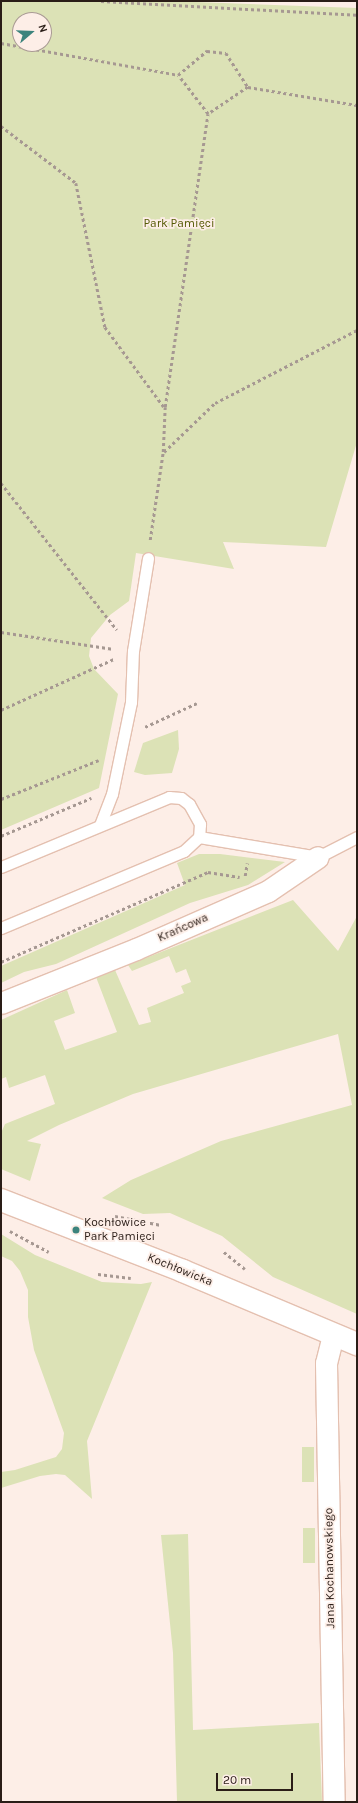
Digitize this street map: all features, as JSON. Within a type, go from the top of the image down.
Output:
[{"type":"street","name":"Krańcowa","points":[[1,1003],[136,949],[268,891],[318,858]]},
{"type":"street","name":"Kochłowicka","points":[[1,1200],[183,1271],[357,1344]]},
{"type":"street","name":"Jana Kochanowskiego","points":[[333,1335],[326,1362],[334,1802]]},
{"type":"lane","points":[[100,825],[112,794],[131,702],[133,651],[148,558]]},
{"type":"lane","points":[[1,868],[160,799],[181,798],[196,812],[200,824],[199,837],[184,851],[1,928]]},
{"type":"lane","points":[[199,837],[318,858]]},
{"type":"lane","name":"Krańcowa","points":[[318,858],[357,837]]},
{"type":"path","points":[[101,1],[357,15]]},
{"type":"path","points":[[1,43],[178,76],[208,114],[165,408],[163,452],[148,558]]},
{"type":"path","points":[[178,76],[207,51],[226,53],[248,87]]},
{"type":"path","points":[[208,114],[248,87],[357,106]]},
{"type":"path","points":[[1,126],[76,183],[105,327],[165,408]]},
{"type":"path","points":[[163,452],[215,403],[357,330]]},
{"type":"path","points":[[1,483],[133,651]]},
{"type":"path","points":[[1,632],[82,646],[133,651]]},
{"type":"path","points":[[1,710],[133,651]]},
{"type":"path","points":[[124,737],[197,703]]},
{"type":"path","points":[[1,799],[120,752]]},
{"type":"path","points":[[1,836],[92,797],[112,794]]},
{"type":"path","points":[[1,962],[208,872],[245,878],[249,845]]},
{"type":"path","points":[[8,1230],[49,1252]]},
{"type":"green space","name":"Park Pamięci","points":[[1,1],[170,1],[357,8],[357,442],[326,547],[223,542],[234,569],[136,553],[129,601],[110,615],[91,638],[89,656],[94,669],[118,694],[99,788],[1,830]]},
{"type":"green space","points":[[178,730],[179,749],[172,773],[145,775],[134,772],[143,743]]},
{"type":"green space","points":[[199,854],[220,854],[285,862],[248,885],[190,903],[56,964],[24,972],[1,983],[1,966],[185,885],[177,863]]},
{"type":"green space","points":[[293,900],[338,951],[357,916],[357,1314],[273,1277],[222,1236],[170,1213],[143,1214],[102,1198],[131,1180],[221,1141],[352,1105],[338,1034],[133,1094],[59,1125],[27,1141],[41,1144],[30,1181],[1,1169],[1,1133],[5,1124],[55,1104],[45,1075],[9,1088],[6,1077],[1,1079],[1,1020],[67,990],[75,1013],[54,1021],[65,1050],[117,1032],[96,977],[115,970],[139,1025],[151,1022],[147,1008],[184,993],[181,986],[191,982],[186,969],[176,973],[169,956],[132,971],[128,965]]},
{"type":"green space","points":[[1,1234],[35,1255],[102,1282],[141,1284],[152,1282],[87,1441],[92,1499],[65,1475],[56,1474],[40,1476],[1,1488],[1,1472],[15,1470],[56,1457],[62,1449],[64,1433],[34,1350],[28,1317],[28,1290],[20,1271],[12,1261],[1,1256]]},
{"type":"green space","points":[[302,1447],[314,1447],[314,1482],[302,1482]]},
{"type":"green space","points":[[303,1528],[315,1528],[315,1563],[303,1563]]},
{"type":"green space","points":[[188,1534],[193,1730],[319,1723],[322,1802],[177,1802],[173,1653],[161,1535]]},
{"type":"place","name":"Kochłowice Park Pamięci","points":[[76,1230]]}]
